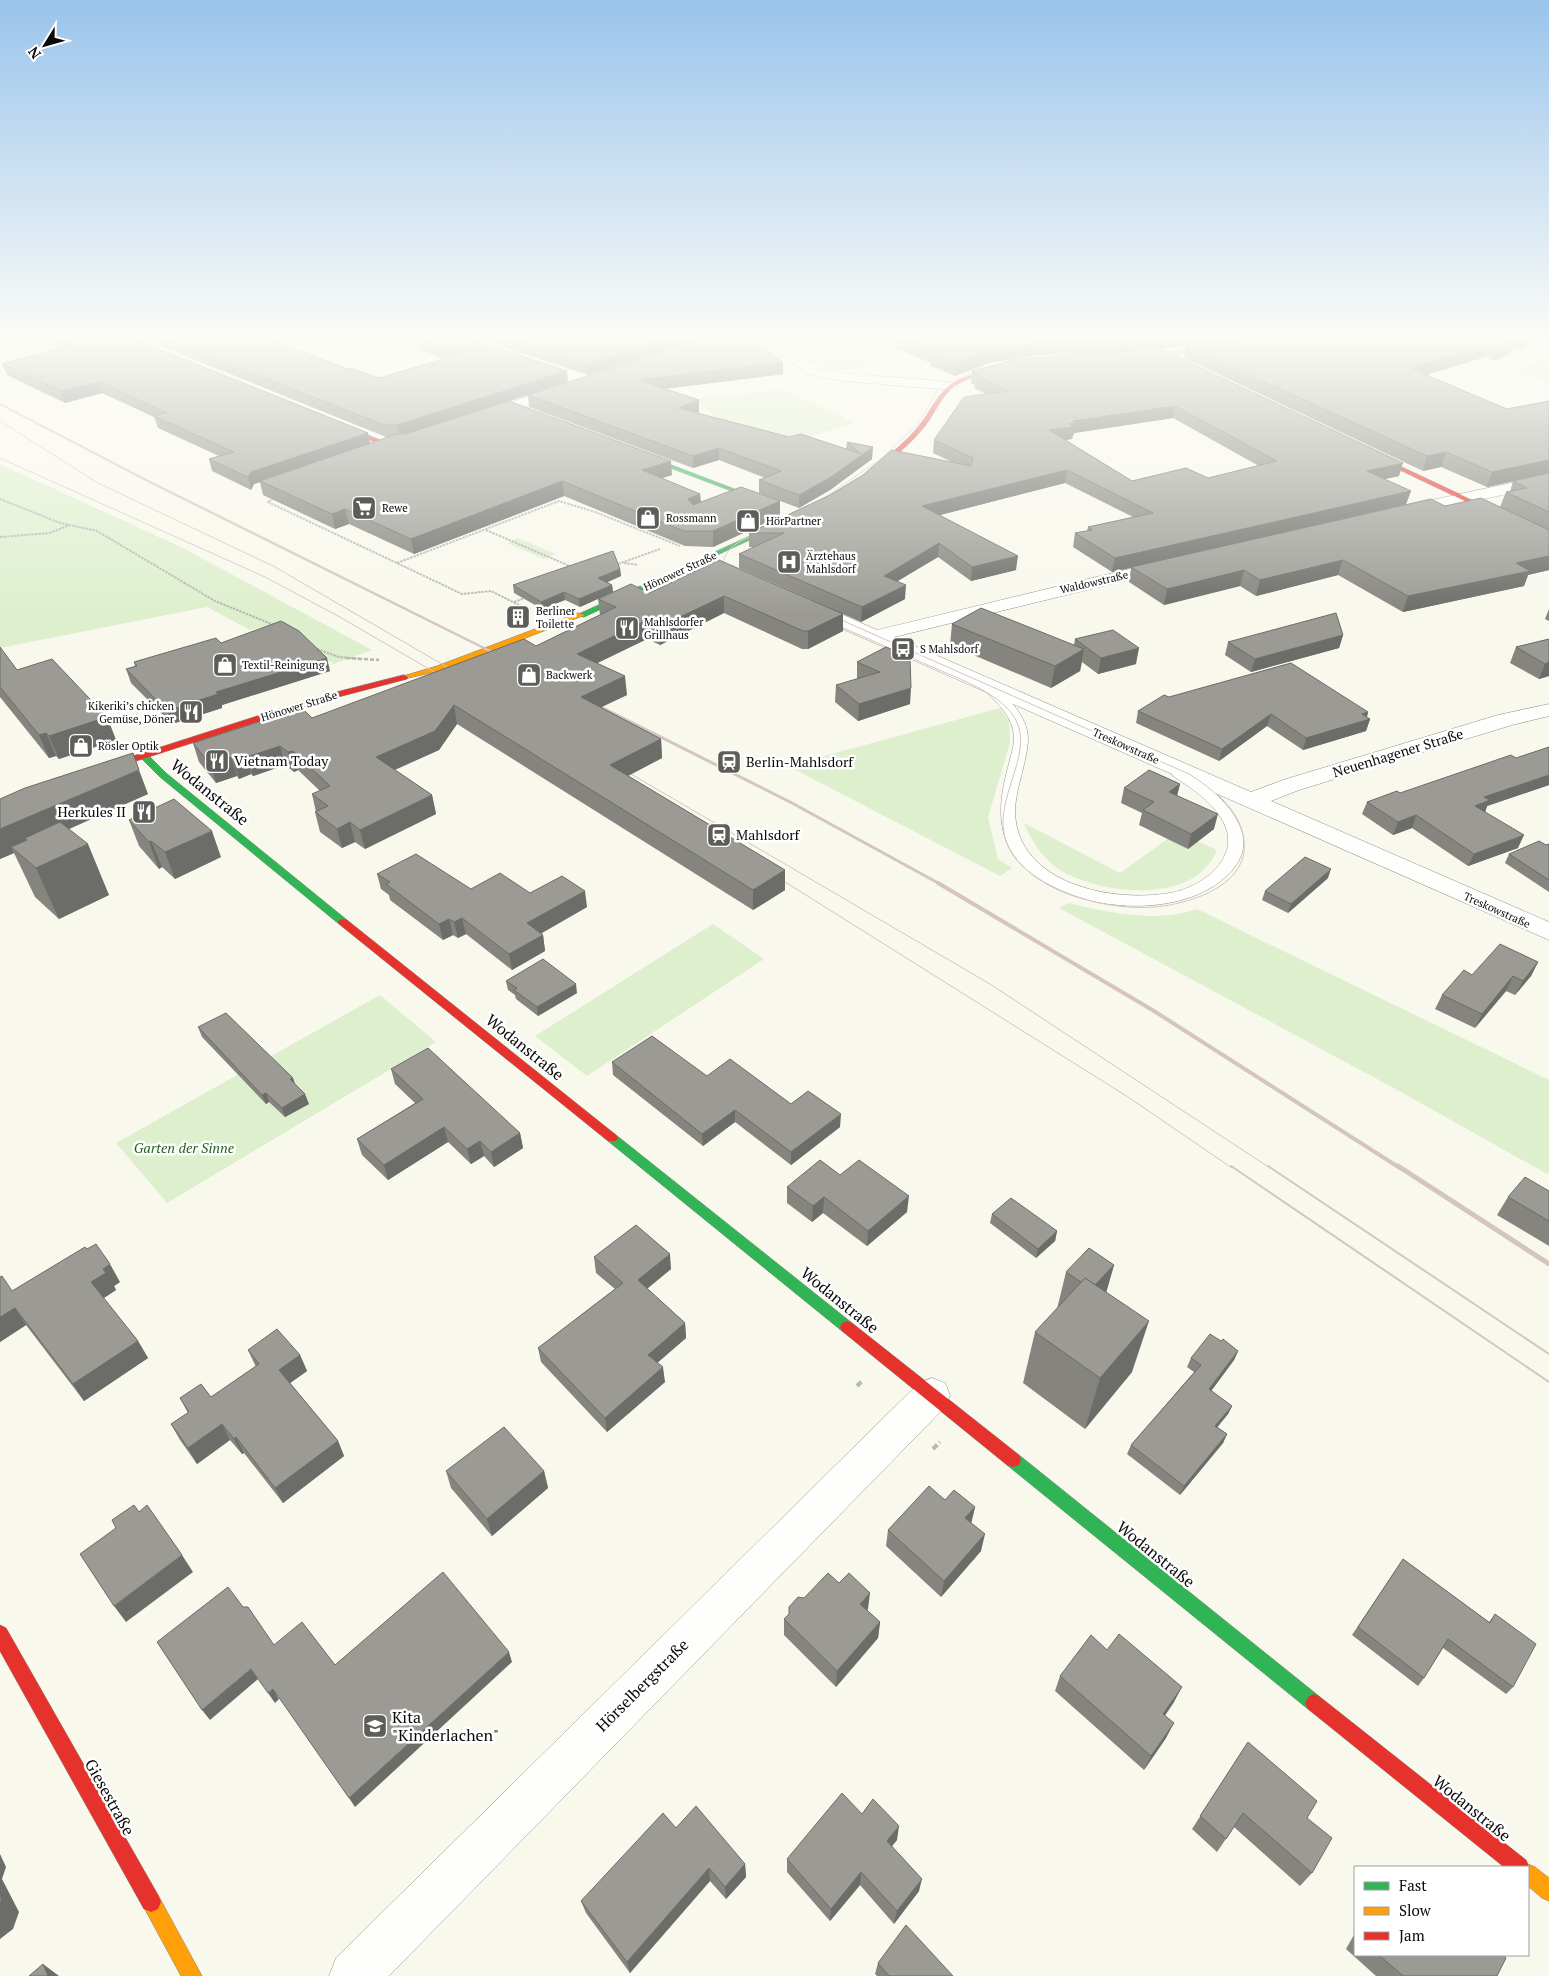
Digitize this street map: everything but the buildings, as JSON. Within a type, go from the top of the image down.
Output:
[{"type":"street","points":[[350,430],[377,442],[393,444]]},
{"type":"street","points":[[858,481],[894,454],[917,430]]},
{"type":"street","points":[[367,454],[393,444],[423,436]]},
{"type":"street","points":[[1354,446],[1549,538]]},
{"type":"street","points":[[628,450],[782,508]]},
{"type":"street","points":[[1388,515],[1549,480]]},
{"type":"street","name":"Hönower Straße","points":[[116,765],[316,700],[463,660],[574,618],[704,561],[792,519]]},
{"type":"street","name":"Waldowstraße","points":[[875,636],[1186,560]]},
{"type":"street","points":[[704,561],[726,571]]},
{"type":"street","name":"Treskowstraße","points":[[792,600],[1549,932]]},
{"type":"street","name":"Neuenhagener Straße","points":[[1250,801],[1291,785],[1506,720],[1549,710]]},
{"type":"street","name":"Wodanstraße","points":[[144,756],[163,775],[284,874],[1519,1866]]},
{"type":"street","name":"Hörselbergstraße","points":[[354,1976],[932,1396]]},
{"type":"street","name":"Giesestraße","points":[[0,1634],[192,1976]]},
{"type":"street","points":[[1529,1875],[1549,1891]]},
{"type":"lane","points":[[727,502],[746,494]]},
{"type":"lane","points":[[987,684],[1013,713],[1020,728],[1021,740],[1013,773],[1008,818],[1012,840],[1025,860],[1053,880],[1101,897],[1154,900],[1192,892],[1217,877],[1232,861],[1237,845],[1234,826],[1226,812],[1210,795],[1189,780],[1136,750]]},
{"type":"path","points":[[280,495],[268,502],[462,594],[491,591],[514,602],[530,614]]},
{"type":"path","points":[[0,500],[70,525],[97,531],[215,601],[278,627]]},
{"type":"path","points":[[397,563],[559,501],[576,508],[587,509],[685,548]]},
{"type":"path","points":[[587,509],[597,506]]},
{"type":"path","points":[[0,538],[50,534],[70,525]]},
{"type":"path","points":[[481,528],[573,568]]},
{"type":"path","points":[[614,566],[660,549]]},
{"type":"path","points":[[514,602],[532,596]]},
{"type":"path","points":[[312,646],[339,657],[384,660]]},
{"type":"green space","points":[[730,430],[831,430],[755,453]]},
{"type":"green space","points":[[0,464],[183,548],[372,650],[334,664],[268,626],[250,630],[207,607],[0,648]]},
{"type":"green space","points":[[518,538],[556,554],[544,559],[507,543]]},
{"type":"green space","points":[[1000,708],[1009,721],[1010,743],[988,817],[998,859],[1012,868],[1000,876],[788,766]]},
{"type":"green space","points":[[1024,823],[1120,873],[1177,832],[1217,850],[1206,867],[1190,879],[1171,887],[1150,890],[1127,890],[1105,887],[1059,870],[1046,859],[1031,838]]},
{"type":"green space","points":[[1069,903],[1117,913],[1149,916],[1181,913],[1197,909],[1549,1080],[1549,1171],[1547,1174],[1401,1092],[1059,908]]},
{"type":"green space","points":[[713,924],[764,959],[587,1076],[535,1036]]},
{"type":"green space","name":"Garten der Sinne","points":[[380,995],[436,1042],[167,1203],[116,1143]]},
{"type":"tram line","points":[[15,430],[98,483],[275,567],[459,674]]},
{"type":"tram line","points":[[814,505],[881,459],[911,430]]},
{"type":"tram line","points":[[0,458],[265,577],[338,616],[448,680]]},
{"type":"tram line","points":[[729,574],[723,564],[728,552],[736,544],[760,532]]},
{"type":"tram line","points":[[830,615],[1189,774],[1212,791],[1229,809],[1240,827],[1244,846],[1241,863],[1229,879],[1209,893],[1179,903],[1162,906],[1127,907],[1110,905],[1075,896],[1044,882],[1017,860],[1005,838],[1003,815],[1020,748],[1019,727],[1007,708],[990,694],[970,684],[830,622]]},
{"type":"tram line","points":[[619,767],[990,984],[1270,1168]]},
{"type":"tram line","points":[[774,875],[1128,1097],[1232,1168]]},
{"type":"tram line","points":[[1231,1166],[1549,1382]]},
{"type":"tram line","points":[[1268,1166],[1549,1354]]},
{"type":"railway","points":[[50,430],[146,480]]},
{"type":"railway","points":[[146,480],[502,657]]},
{"type":"railway","points":[[589,701],[792,803],[940,884]]},
{"type":"railway","points":[[938,883],[1154,1011],[1400,1168]]},
{"type":"railway","points":[[1398,1166],[1549,1264]]},
{"type":"traffic: fast","points":[[638,454],[768,503]]},
{"type":"traffic: fast","points":[[581,615],[783,523]]},
{"type":"traffic: fast","points":[[144,756],[163,775],[343,922]]},
{"type":"traffic: fast","points":[[612,1138],[847,1327]]},
{"type":"traffic: fast","points":[[1013,1460],[1314,1703]]},
{"type":"traffic: slow","points":[[404,677],[440,668],[581,615]]},
{"type":"traffic: slow","points":[[1529,1875],[1549,1891]]},
{"type":"traffic: slow","points":[[151,1902],[192,1976]]},
{"type":"traffic: jam","points":[[351,430],[384,444],[411,440]]},
{"type":"traffic: jam","points":[[868,474],[905,444],[918,430]]},
{"type":"traffic: jam","points":[[1368,453],[1549,539]]},
{"type":"traffic: jam","points":[[130,760],[316,700],[404,677]]},
{"type":"traffic: jam","points":[[343,922],[612,1138]]},
{"type":"traffic: jam","points":[[847,1327],[1013,1460]]},
{"type":"traffic: jam","points":[[0,1634],[151,1902]]},
{"type":"traffic: jam","points":[[1314,1703],[1518,1866]]},
{"type":"place","name":"Rewe","points":[[364,508]]},
{"type":"place","name":"Rossmann","points":[[648,518]]},
{"type":"place","name":"HörPartner","points":[[748,521]]},
{"type":"place","name":"Ärztehaus Mahlsdorf","points":[[789,562]]},
{"type":"place","name":"Berliner Toilette","points":[[518,617]]},
{"type":"place","name":"Mahlsdorfer Grillhaus","points":[[627,628]]},
{"type":"place","name":"S Mahlsdorf","points":[[903,649]]},
{"type":"place","name":"Textil-Reinigung","points":[[225,665]]},
{"type":"place","name":"Backwerk","points":[[529,675]]},
{"type":"place","name":"Kikeriki’s chicken Gemüse, Döner","points":[[191,712]]},
{"type":"place","name":"Rösler Optik","points":[[81,746]]},
{"type":"place","name":"Vietnam Today","points":[[217,761]]},
{"type":"place","name":"Berlin-Mahlsdorf","points":[[729,762]]},
{"type":"place","name":"Herkules II","points":[[144,812]]},
{"type":"place","name":"Mahlsdorf","points":[[719,835]]},
{"type":"place","name":"Kita \"Kinderlachen\"","points":[[375,1726]]}]
